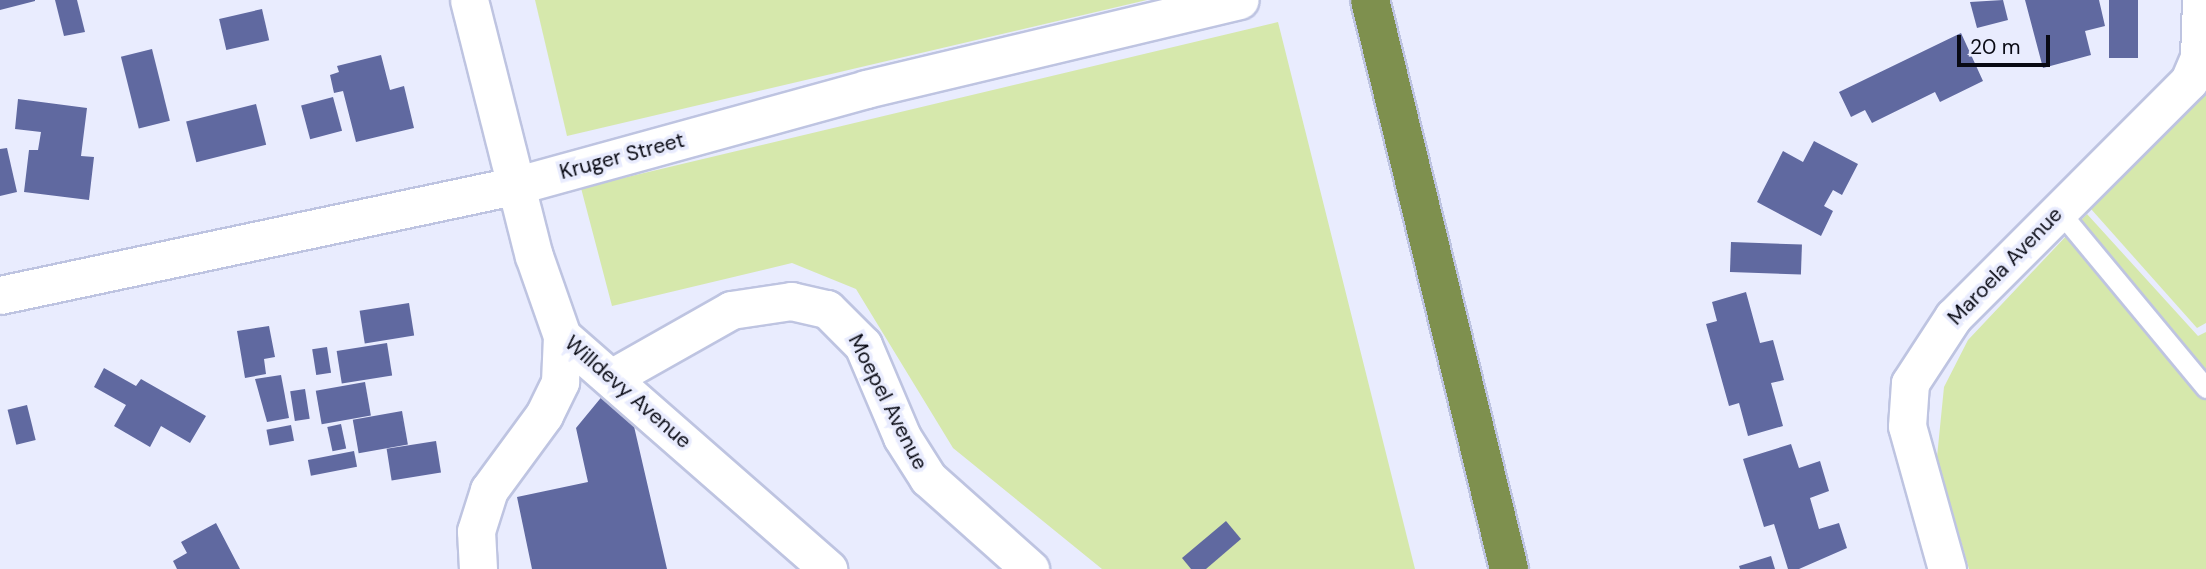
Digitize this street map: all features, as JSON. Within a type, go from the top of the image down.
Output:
[{"type":"highway","points":[[1370,0],[1509,569]]},
{"type":"street","name":"Willdevy Avenue","points":[[469,0],[518,185],[562,336],[828,569]]},
{"type":"street","name":"Kruger Street","points":[[0,295],[518,185],[866,89],[1240,0]]},
{"type":"street","name":"Maroela Avenue","points":[[1947,569],[1907,426],[1910,383],[1953,317],[2189,81],[2199,58],[2201,0]]},
{"type":"street","name":"Moepel Avenue","points":[[611,377],[731,310],[791,301],[827,309],[863,345],[902,437],[928,478],[1030,569]]},
{"type":"street","points":[[478,569],[477,531],[489,490],[544,415],[560,382],[562,336]]},
{"type":"lane","points":[[2059,211],[2206,388]]},
{"type":"green space","points":[[535,0],[1147,0],[567,136]]},
{"type":"green space","points":[[1278,22],[1415,569],[1102,569],[953,448],[856,289],[792,263],[612,306],[581,188]]},
{"type":"green space","points":[[2206,91],[2206,323],[2197,328],[2091,209]]},
{"type":"green space","points":[[2087,214],[2198,336],[2206,332],[2206,569],[1969,569],[1937,457],[1944,387],[1968,340]]},
{"type":"building","points":[[0,0],[35,0],[35,1],[0,10]]},
{"type":"building","points":[[55,0],[77,0],[85,32],[64,36]]},
{"type":"building","points":[[2003,0],[2008,20],[1977,28],[1970,2]]},
{"type":"building","points":[[2025,0],[2099,0],[2105,26],[2085,31],[2091,55],[2043,68]]},
{"type":"building","points":[[2109,0],[2138,0],[2138,58],[2109,58]]},
{"type":"building","points":[[262,9],[269,40],[226,50],[219,19]]},
{"type":"building","points":[[1961,33],[1983,81],[1940,102],[1935,92],[1872,123],[1865,110],[1851,117],[1839,92]]},
{"type":"building","points":[[152,49],[170,121],[139,129],[121,57]]},
{"type":"building","points":[[381,55],[390,90],[404,86],[414,128],[356,142],[343,91],[334,93],[330,75],[339,72],[337,66]]},
{"type":"building","points":[[333,97],[342,131],[310,139],[301,106]]},
{"type":"building","points":[[18,99],[87,108],[81,156],[94,157],[89,200],[24,192],[29,150],[38,150],[41,132],[15,129]]},
{"type":"building","points":[[256,104],[266,145],[196,162],[186,121]]},
{"type":"building","points":[[1814,141],[1858,164],[1842,195],[1833,190],[1824,206],[1833,211],[1821,236],[1757,202],[1783,151],[1803,162]]},
{"type":"building","points":[[7,148],[17,192],[0,196],[0,149]]},
{"type":"building","points":[[1731,242],[1802,244],[1801,274],[1730,272]]},
{"type":"building","points":[[1746,292],[1760,343],[1773,340],[1784,380],[1771,383],[1783,426],[1748,436],[1739,403],[1729,406],[1706,324],[1717,321],[1712,302]]},
{"type":"building","points":[[409,303],[414,336],[365,343],[360,311]]},
{"type":"building","points":[[269,326],[275,357],[264,359],[266,374],[245,378],[237,331]]},
{"type":"building","points":[[387,343],[392,376],[342,384],[337,351]]},
{"type":"building","points":[[327,347],[331,373],[316,375],[312,349]]},
{"type":"building","points":[[104,368],[136,386],[141,379],[206,416],[190,443],[161,426],[150,447],[114,426],[126,405],[94,387]]},
{"type":"building","points":[[281,375],[289,418],[267,422],[255,379]]},
{"type":"building","points":[[365,382],[371,415],[322,424],[316,391]]},
{"type":"building","points":[[305,389],[310,419],[295,421],[290,391]]},
{"type":"building","points":[[604,394],[633,422],[667,569],[532,569],[517,497],[588,482],[576,428]]},
{"type":"building","points":[[27,405],[36,440],[16,445],[8,410]]},
{"type":"building","points":[[402,411],[408,444],[359,453],[353,420]]},
{"type":"building","points":[[341,424],[346,448],[333,451],[327,427]]},
{"type":"building","points":[[291,425],[294,441],[270,445],[266,430]]},
{"type":"building","points":[[436,441],[441,473],[392,480],[387,449]]},
{"type":"building","points":[[1791,444],[1799,468],[1820,461],[1829,491],[1810,498],[1819,529],[1839,523],[1847,548],[1799,569],[1788,569],[1774,524],[1764,527],[1743,459]]},
{"type":"building","points":[[354,451],[357,467],[311,476],[308,460]]},
{"type":"building","points":[[1226,521],[1241,539],[1206,569],[1191,569],[1182,558]]},
{"type":"building","points":[[216,523],[240,569],[177,569],[173,561],[187,553],[181,542]]},
{"type":"building","points":[[1771,556],[1775,569],[1740,569],[1739,566]]}]
